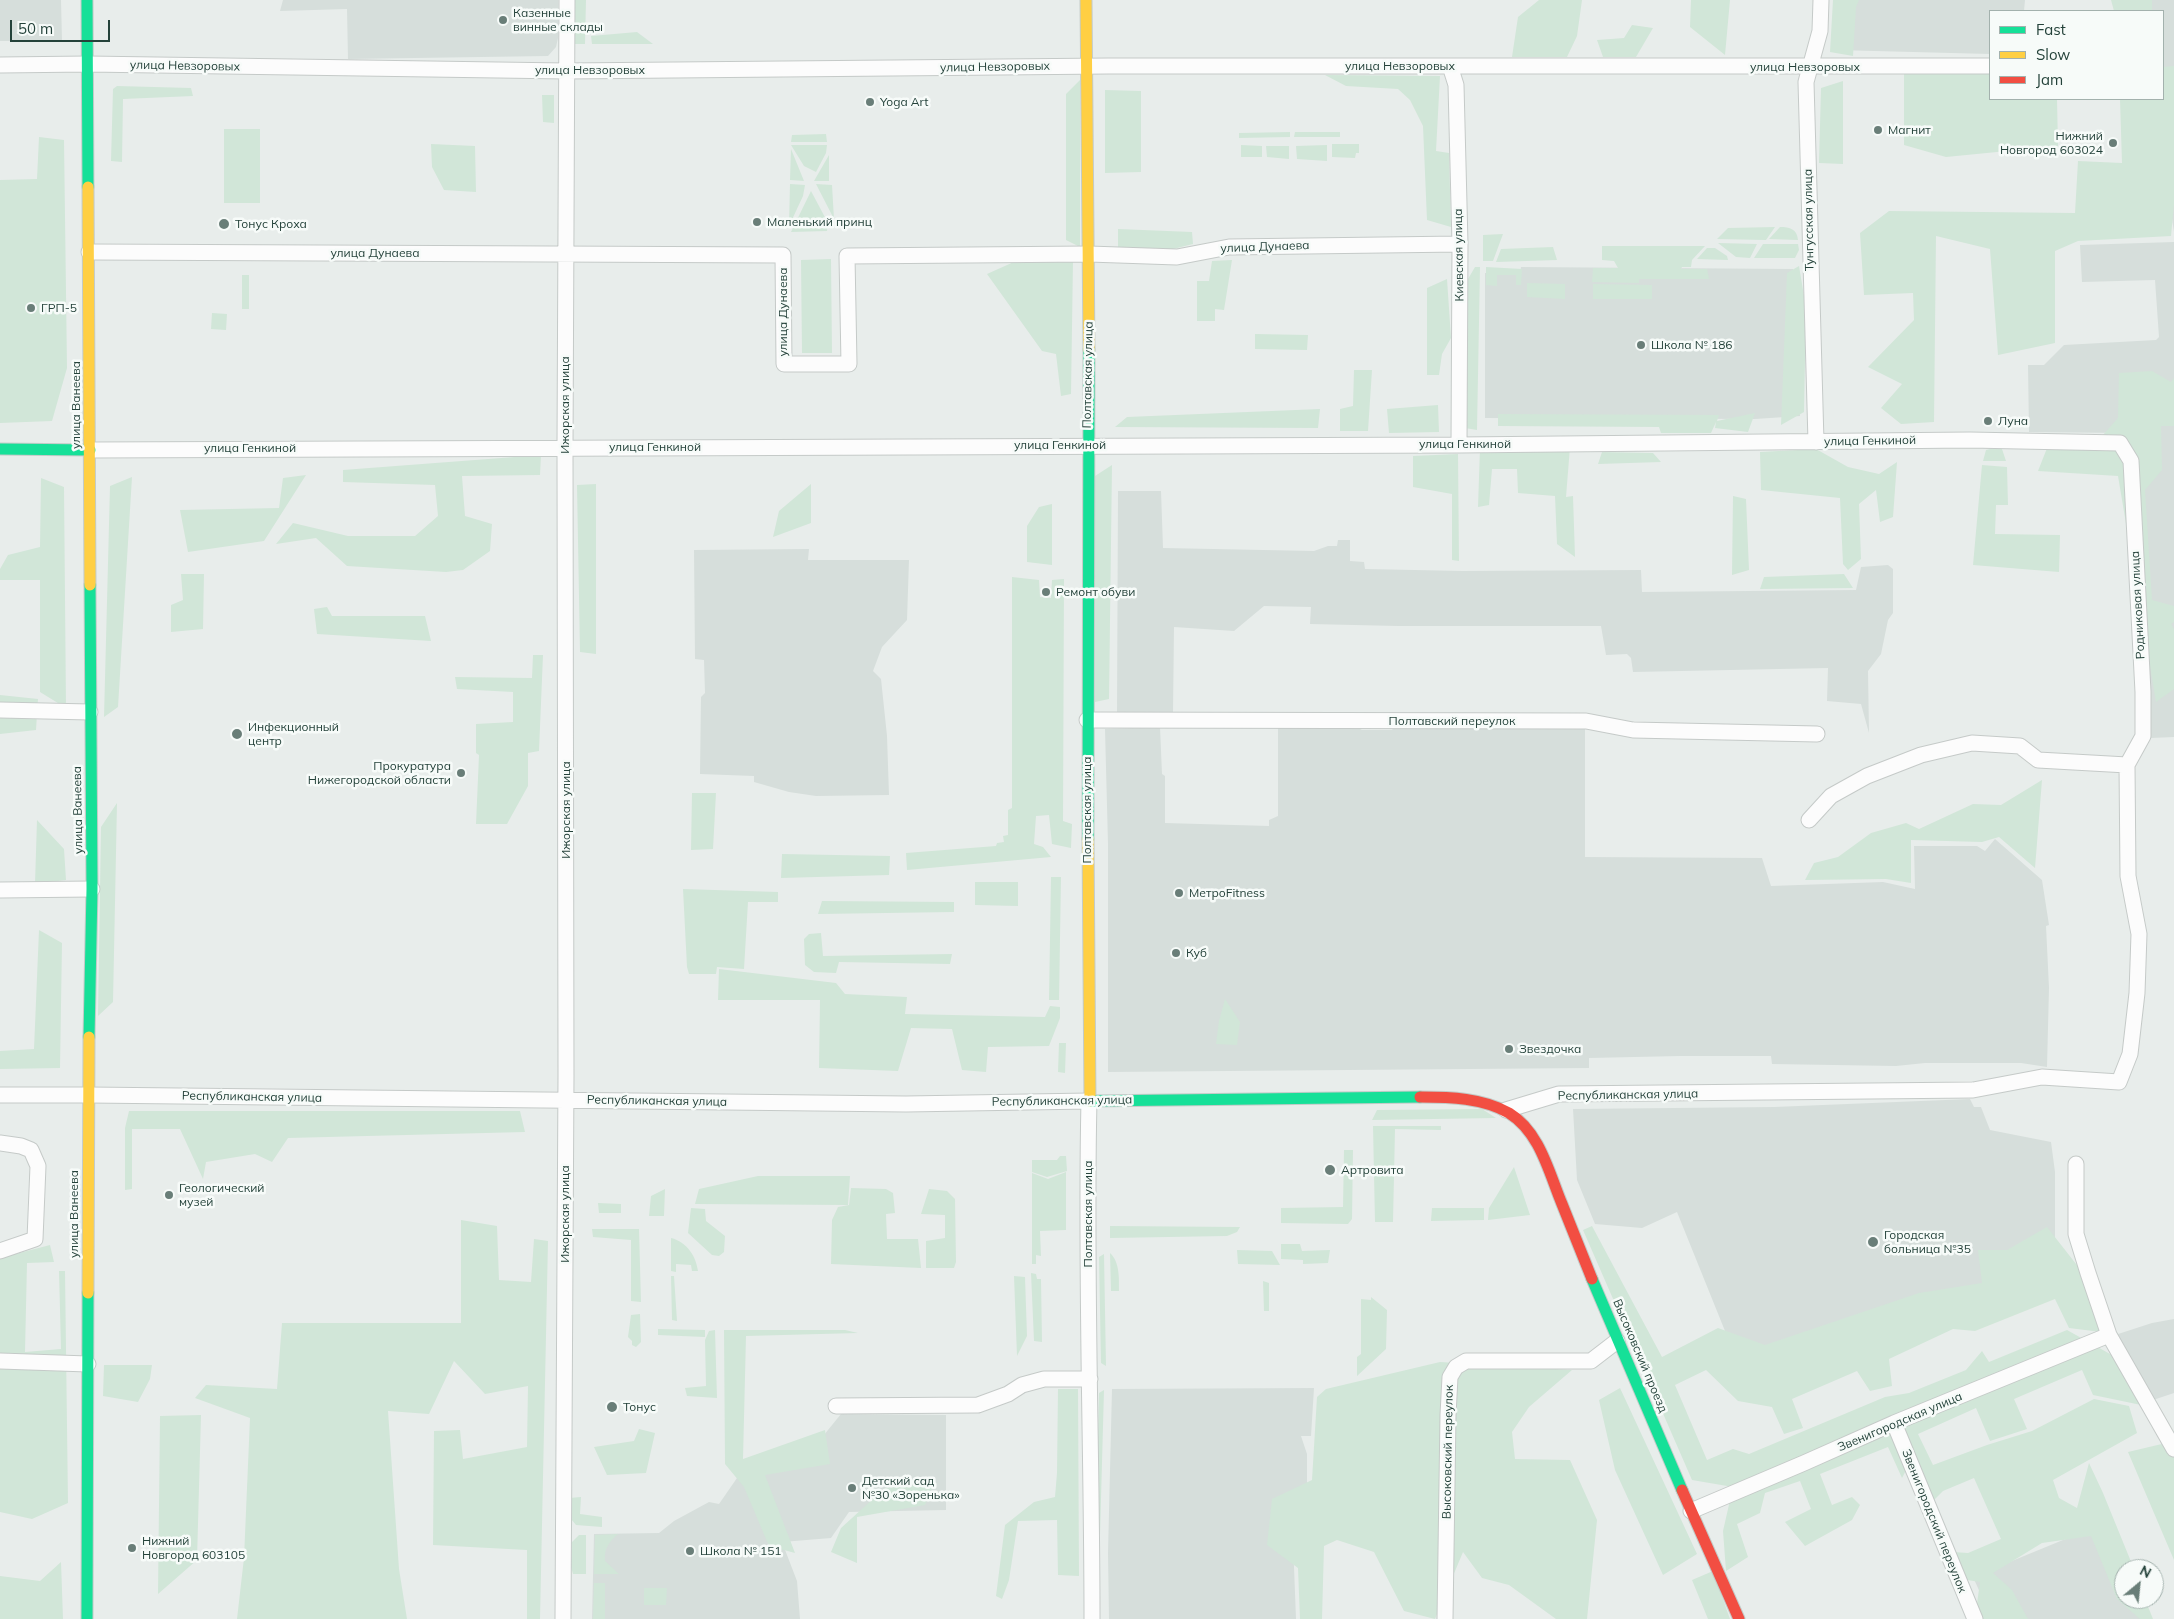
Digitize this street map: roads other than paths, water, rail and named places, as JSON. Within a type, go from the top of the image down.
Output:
[{"type":"street","name":"улица Ванеева","points":[[87,0],[92,889],[89,1094],[87,1619]]},
{"type":"street","name":"Ижорская улица","points":[[563,1619],[566,1101],[565,448],[567,0]]},
{"type":"street","name":"Полтавская улица","points":[[1086,0],[1089,254],[1087,444],[1089,573],[1087,720],[1089,1101],[1086,1206],[1092,1619]]},
{"type":"street","name":"Тунгусская улица","points":[[1816,442],[1806,82],[1820,31],[1821,0]]},
{"type":"street","name":"улица Невзоровых","points":[[0,66],[88,64],[566,71],[1086,66],[1989,66]]},
{"type":"street","name":"Киевская улица","points":[[1450,66],[1456,85],[1460,244],[1459,445]]},
{"type":"street","name":"улица Дунаева","points":[[89,252],[783,255],[784,364],[849,364],[847,256],[1089,254],[1177,257],[1229,247],[1460,244]]},
{"type":"street","name":"улица Генкиной","points":[[0,449],[565,448],[1087,444],[1459,445],[1970,440],[2120,444]]},
{"type":"street","name":"Родниковая улица","points":[[2119,1082],[2130,1054],[2137,993],[2140,934],[2128,876],[2128,765],[2143,736],[2143,692],[2131,461],[2120,444]]},
{"type":"street","points":[[0,710],[90,712]]},
{"type":"street","name":"Полтавский переулок","points":[[1087,720],[1586,721],[1633,730],[1817,734]]},
{"type":"street","points":[[1809,820],[1831,796],[1867,776],[1921,755],[1972,742],[2020,746],[2038,760],[2128,765]]},
{"type":"street","points":[[0,890],[92,889]]},
{"type":"street","name":"Республиканская улица","points":[[0,1096],[89,1094],[906,1104],[1446,1097],[1479,1101],[1506,1110],[1559,1094],[1973,1090],[2042,1077],[2119,1082]]},
{"type":"street","name":"Высоковский проезд","points":[[1506,1110],[1531,1132],[1538,1146],[1617,1342],[1740,1619]]},
{"type":"street","points":[[0,1144],[21,1146],[31,1150],[38,1166],[35,1239],[0,1251]]},
{"type":"street","points":[[2076,1164],[2076,1234],[2109,1335],[2174,1449]]},
{"type":"street","name":"Звенигородская улица","points":[[1691,1511],[1894,1423],[2109,1335]]},
{"type":"street","name":"Высоковский переулок","points":[[1445,1619],[1448,1415],[1450,1377],[1456,1367],[1466,1361],[1591,1361],[1617,1342]]},
{"type":"street","points":[[0,1361],[88,1364]]},
{"type":"street","points":[[836,1406],[978,1405],[1008,1394],[1022,1385],[1044,1379],[1090,1379]]},
{"type":"street","name":"Звенигородский переулок","points":[[1894,1423],[1975,1619]]},
{"type":"place","name":"Казенные винные склады","points":[[503,20]]},
{"type":"place","name":"Yoga Art","points":[[870,102]]},
{"type":"place","name":"Магнит","points":[[1878,130]]},
{"type":"place","name":"Нижний Новгород 603024","points":[[2113,143]]},
{"type":"place","name":"Маленький принц","points":[[757,222]]},
{"type":"place","name":"Тонус Кроха","points":[[224,224]]},
{"type":"place","name":"ГРП-5","points":[[31,308]]},
{"type":"place","name":"Школа № 186","points":[[1641,345]]},
{"type":"place","name":"Луна","points":[[1988,421]]},
{"type":"place","name":"Ремонт обуви","points":[[1046,592]]},
{"type":"place","name":"Инфекционный центр","points":[[237,734]]},
{"type":"place","name":"Прокуратура Нижегородской области","points":[[461,773]]},
{"type":"place","name":"МетроFitness","points":[[1179,893]]},
{"type":"place","name":"Куб","points":[[1176,953]]},
{"type":"place","name":"Звездочка","points":[[1509,1049]]},
{"type":"place","name":"Артровита","points":[[1330,1170]]},
{"type":"place","name":"Геологический музей","points":[[169,1195]]},
{"type":"place","name":"Городская больница №35","points":[[1873,1242]]},
{"type":"place","name":"Тонус","points":[[612,1407]]},
{"type":"place","name":"Детский сад №30 «Зоренька»","points":[[852,1488]]},
{"type":"place","name":"Нижний Новгород 603105","points":[[132,1548]]},
{"type":"place","name":"Школа № 151","points":[[690,1551]]}]
